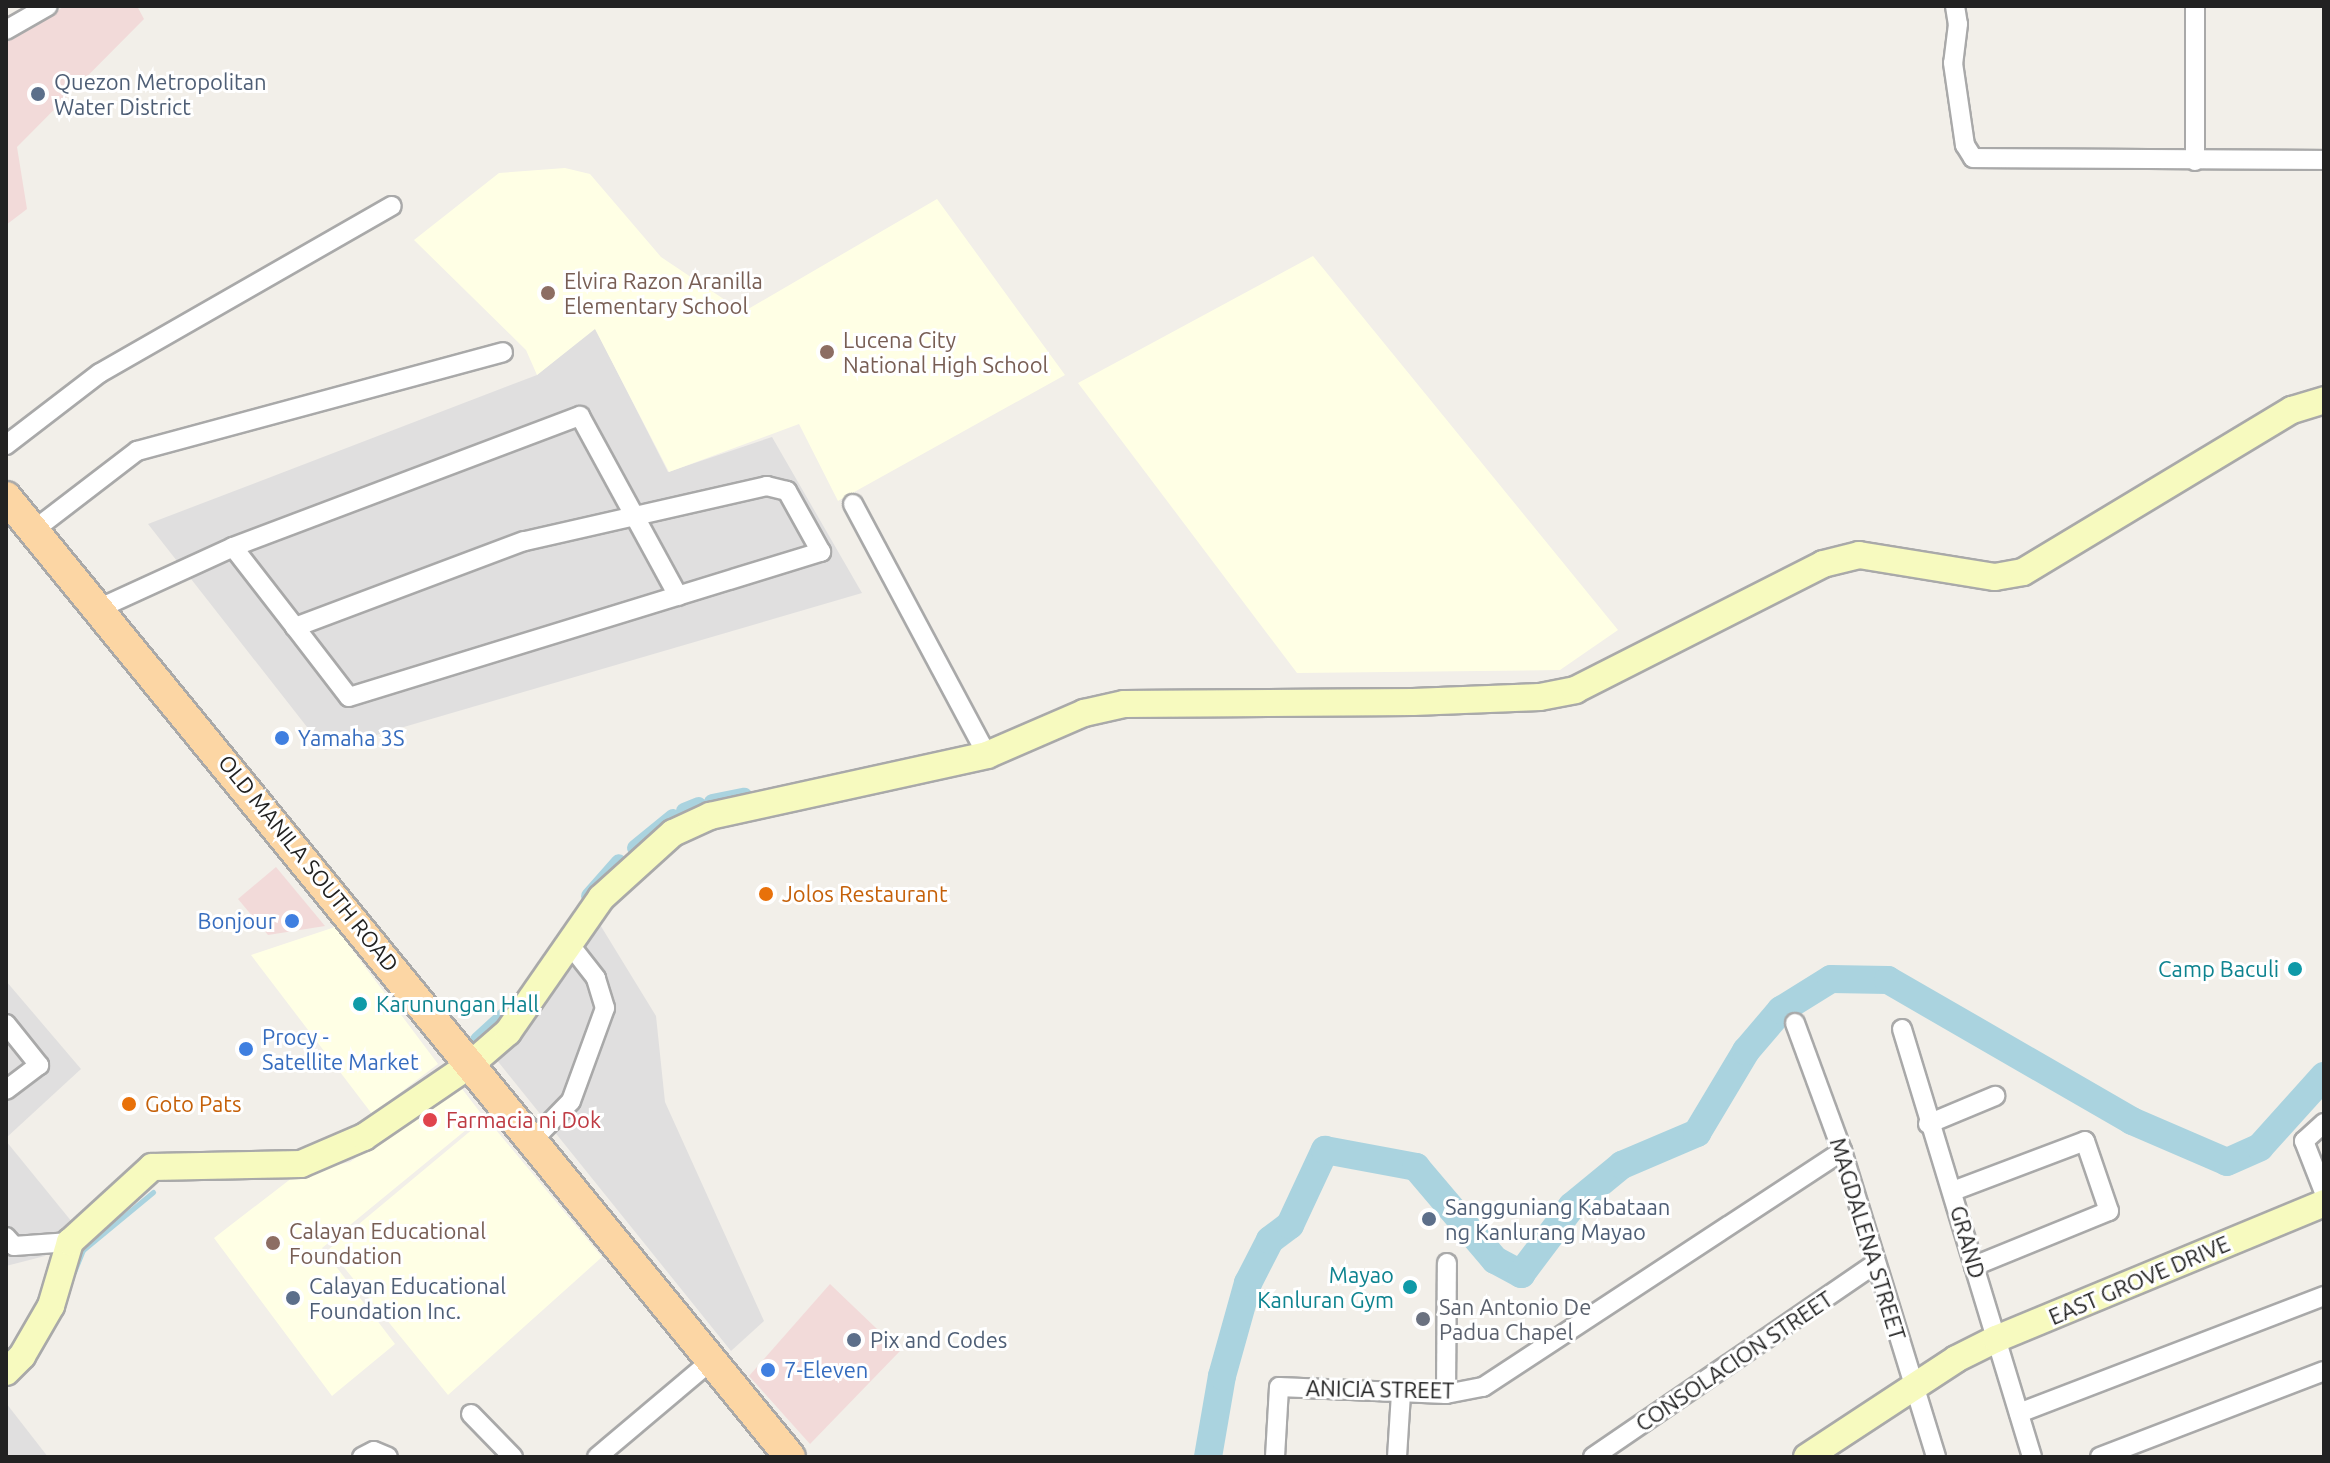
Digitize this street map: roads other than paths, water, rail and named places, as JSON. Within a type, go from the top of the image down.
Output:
[{"type":"main road","name":"OLD MANILA SOUTH ROAD","points":[[6,497],[100,608],[790,1457]]},
{"type":"street","points":[[6,30],[48,6]]},
{"type":"street","points":[[1955,6],[1958,24],[1953,63],[1965,145],[1973,158],[2324,160]]},
{"type":"street","points":[[2195,6],[2195,161]]},
{"type":"street","points":[[6,445],[100,373],[392,206]]},
{"type":"street","points":[[34,530],[137,451],[503,352]]},
{"type":"street","points":[[6,1372],[22,1356],[51,1306],[70,1242],[152,1167],[301,1164],[364,1137],[471,1064],[508,1032],[567,941],[640,860],[673,833],[710,816],[987,755],[1084,713],[1124,704],[1413,702],[1540,697],[1575,690],[1823,564],[1859,555],[1995,577],[2023,572],[2292,410],[2324,400]]},
{"type":"street","points":[[100,608],[233,547],[580,416],[678,596]]},
{"type":"street","points":[[233,547],[349,697],[821,552],[787,491],[767,486],[524,541],[295,627]]},
{"type":"street","points":[[853,504],[987,755]]},
{"type":"street","points":[[533,1140],[571,1101],[605,1008],[596,978],[567,941]]},
{"type":"street","name":"MAGDALENA STREET","points":[[1795,1023],[1842,1151],[1936,1457]]},
{"type":"street","points":[[6,1024],[39,1065],[6,1090]]},
{"type":"street","name":"GRAND","points":[[1902,1029],[1928,1124],[1953,1191],[2032,1457]]},
{"type":"street","points":[[1928,1124],[1995,1096]]},
{"type":"street","points":[[2324,1123],[2304,1141],[2324,1192]]},
{"type":"street","points":[[1953,1191],[2085,1141],[2109,1211],[1974,1266]]},
{"type":"street","name":"ANICIA STREET","points":[[1275,1457],[1279,1387],[1446,1394],[1483,1387],[1842,1151]]},
{"type":"street","name":"EAST GROVE DRIVE","points":[[1807,1457],[1912,1386],[1996,1339],[2324,1203]]},
{"type":"street","points":[[6,1237],[14,1246],[70,1242]]},
{"type":"street","points":[[1446,1394],[1447,1263]]},
{"type":"street","name":"CONSOLACION STREET","points":[[1593,1457],[1875,1264]]},
{"type":"street","points":[[2019,1413],[2324,1296]]},
{"type":"street","points":[[597,1457],[711,1361]]},
{"type":"street","points":[[2100,1457],[2324,1371]]},
{"type":"street","points":[[1397,1457],[1401,1393]]},
{"type":"street","points":[[471,1414],[513,1457]]},
{"type":"street","points":[[362,1457],[374,1451],[388,1457]]},
{"type":"waterway","points":[[712,802],[744,796]]},
{"type":"waterway","points":[[684,811],[699,805]]},
{"type":"waterway","points":[[635,848],[673,817]]},
{"type":"waterway","points":[[589,896],[619,862]]},
{"type":"waterway","points":[[1208,1457],[1222,1376],[1248,1283],[1270,1240],[1290,1225],[1325,1150],[1416,1167],[1495,1260],[1521,1274],[1572,1206],[1622,1165],[1697,1133],[1746,1051],[1781,1010],[1831,979],[1888,980],[2132,1121],[2227,1162],[2260,1147],[2324,1076]]},
{"type":"waterway","points":[[478,1040],[516,1005]]},
{"type":"waterway","points":[[74,1272],[83,1250],[153,1192]]},
{"type":"waterway","points":[[36,1356],[47,1337]]},
{"type":"place","name":"Quezon Metropolitan Water District","points":[[38,94]]},
{"type":"place","name":"Elvira Razon Aranilla Elementary School","points":[[548,293]]},
{"type":"place","name":"Lucena City National High School","points":[[827,352]]},
{"type":"place","name":"Yamaha 3S","points":[[282,738]]},
{"type":"place","name":"Jolos Restaurant","points":[[766,894]]},
{"type":"place","name":"Bonjour","points":[[292,921]]},
{"type":"place","name":"Camp Baculi","points":[[2295,969]]},
{"type":"place","name":"Karunungan Hall","points":[[360,1004]]},
{"type":"place","name":"Procy - Satellite Market","points":[[246,1049]]},
{"type":"place","name":"Goto Pats","points":[[129,1104]]},
{"type":"place","name":"Farmacia ni Dok","points":[[430,1120]]},
{"type":"place","name":"Sangguniang Kabataan ng Kanlurang Mayao","points":[[1429,1219]]},
{"type":"place","name":"Calayan Educational Foundation","points":[[273,1243]]},
{"type":"place","name":"Mayao Kanluran Gym","points":[[1410,1287]]},
{"type":"place","name":"Calayan Educational Foundation Inc.","points":[[293,1298]]},
{"type":"place","name":"San Antonio De Padua Chapel","points":[[1423,1319]]},
{"type":"place","name":"Pix and Codes","points":[[854,1340]]},
{"type":"place","name":"7-Eleven","points":[[768,1370]]}]
